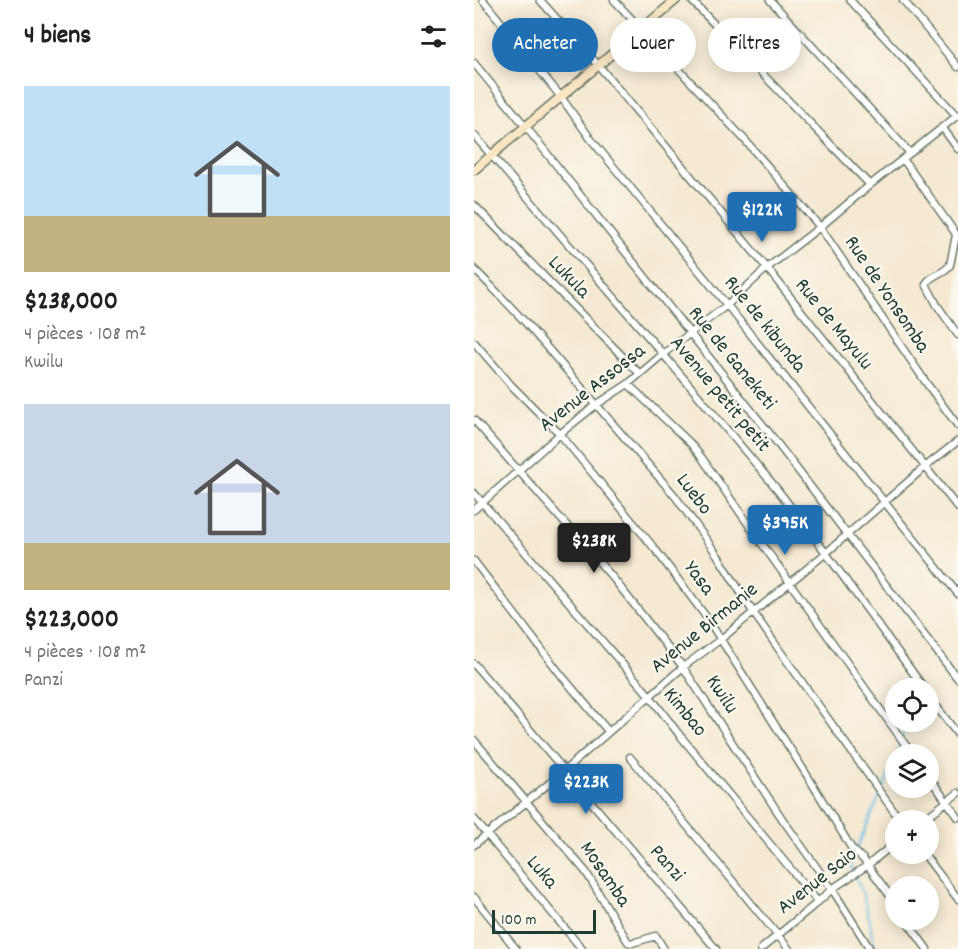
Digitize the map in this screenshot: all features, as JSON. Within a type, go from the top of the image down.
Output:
[{"type":"street","name":"Rue de kibunda","points":[[483,0],[590,138],[958,594]]},
{"type":"street","name":"Rue de Mayulu","points":[[540,0],[599,66],[767,268],[958,508]]},
{"type":"street","name":"Rue de Yonsomba","points":[[614,0],[631,18]]},
{"type":"street","points":[[655,18],[676,0]]},
{"type":"street","points":[[691,0],[870,185]]},
{"type":"street","points":[[770,0],[910,153]]},
{"type":"street","points":[[850,0],[957,115]]},
{"type":"street","points":[[903,0],[958,67]]},
{"type":"street","points":[[474,170],[610,57]]},
{"type":"street","name":"Rue de Ganeketi","points":[[474,63],[690,334],[958,679]]},
{"type":"street","name":"Rue de Yonsomba","points":[[682,72],[820,227],[958,426]]},
{"type":"street","name":"Avenue Assossa","points":[[474,510],[560,434],[596,405],[628,384],[727,305],[767,268],[957,115]]},
{"type":"street","points":[[942,127],[958,149]]},
{"type":"street","name":"Avenue petit petit","points":[[474,135],[777,489],[917,678]]},
{"type":"street","points":[[903,159],[957,236],[950,265],[926,284],[958,336]]},
{"type":"street","name":"Lukula","points":[[474,205],[639,373]]},
{"type":"street","name":"Luebo","points":[[474,269],[525,322],[675,496],[861,768],[882,792],[894,810]]},
{"type":"street","name":"Yasa","points":[[474,342],[511,385],[560,434],[655,549],[707,618],[852,849],[866,862],[885,889]]},
{"type":"street","points":[[628,384],[690,443],[702,458],[905,744]]},
{"type":"street","name":"Kwilu","points":[[474,420],[613,578],[683,667],[870,949]]},
{"type":"street","name":"Avenue Birmanie","points":[[474,845],[564,771],[649,695],[826,553],[958,441]]},
{"type":"street","name":"Kimbao","points":[[474,493],[649,695],[818,902]]},
{"type":"street","points":[[474,561],[562,676],[608,731]]},
{"type":"street","name":"Panzi","points":[[474,664],[716,949]]},
{"type":"street","points":[[939,710],[958,735]]},
{"type":"street","name":"Mosamba","points":[[474,740],[586,872],[628,942],[632,943],[656,936],[664,949]]},
{"type":"street","points":[[630,757],[789,949]]},
{"type":"street","points":[[939,791],[958,817]]},
{"type":"street","points":[[936,810],[958,793]]},
{"type":"street","name":"Luka","points":[[474,819],[582,949]]},
{"type":"street","name":"Avenue Saio","points":[[761,949],[832,889],[885,849]]},
{"type":"street","points":[[932,864],[958,899]]},
{"type":"street","points":[[474,897],[516,949]]},
{"type":"street","points":[[913,930],[927,949]]},
{"type":"waterway","points":[[900,744],[904,732]]},
{"type":"waterway","points":[[874,949],[862,892],[850,864],[885,784]]}]
